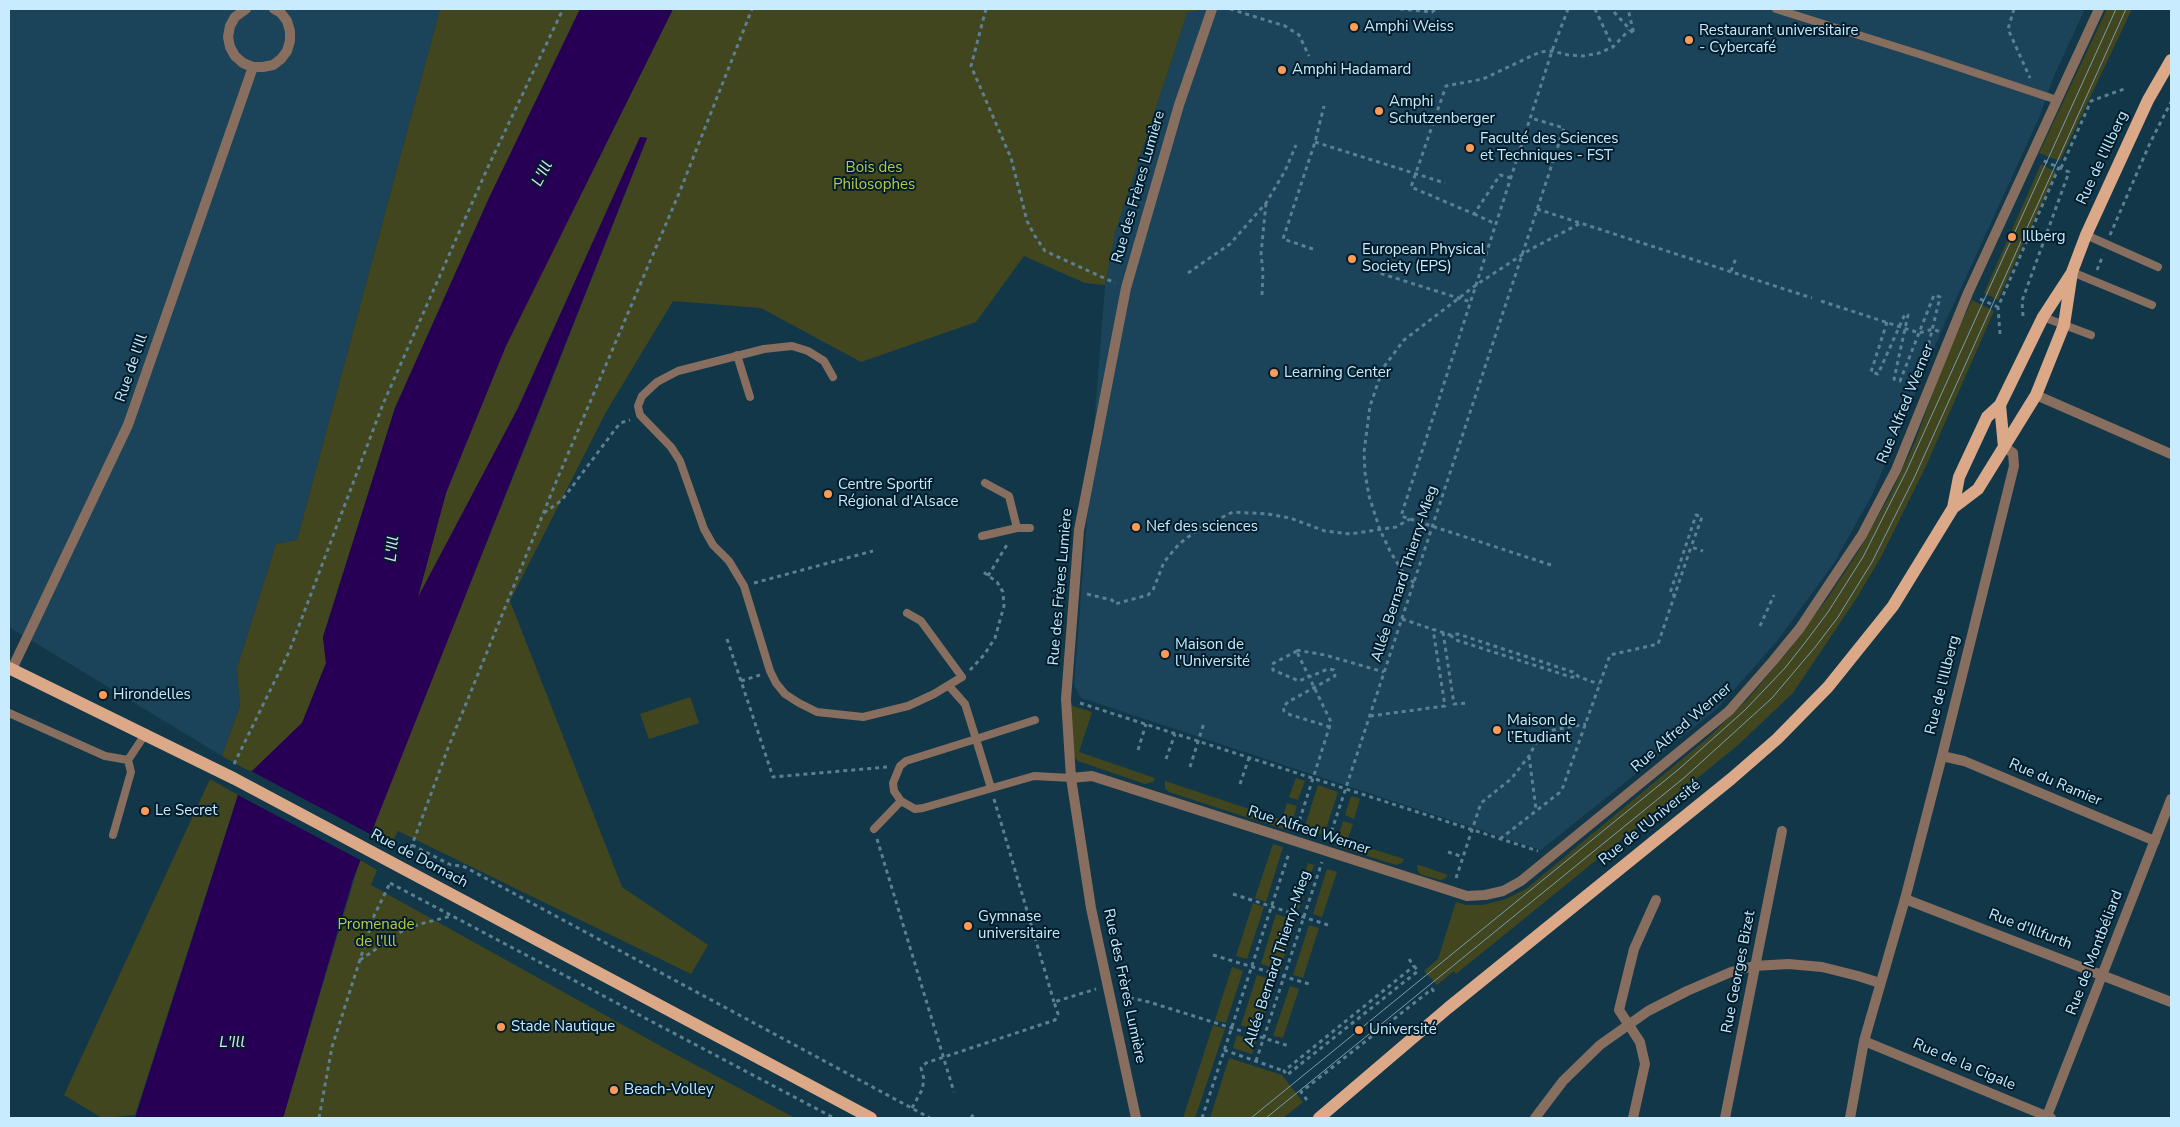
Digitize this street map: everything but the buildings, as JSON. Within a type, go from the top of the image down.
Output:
[{"type":"main road","name":"Rue de l'Illberg","points":[[2004,447],[2036,395],[2064,326],[2072,272],[2086,234],[2148,100],[2171,60]]},
{"type":"main road","name":"Rue de l'Illberg","points":[[2000,404],[2043,317],[2072,272]]},
{"type":"main road","points":[[2000,404],[2004,447]]},
{"type":"main road","name":"Rue de l'Université","points":[[1319,1118],[1448,1008],[1731,779],[1777,739],[1828,687],[1893,606],[1953,508],[1959,477],[1987,418],[2000,404]]},
{"type":"main road","name":"Rue de l'Université","points":[[1953,508],[1978,489],[2004,447]]},
{"type":"main road","name":"Rue de Dornach","points":[[10,672],[146,733],[235,778],[871,1118]]},
{"type":"street","points":[[246,9],[235,17],[230,26],[228,37],[230,47],[235,56],[243,63],[253,67],[273,64],[281,59],[287,50],[290,41],[287,21],[274,9]]},
{"type":"street","name":"Rue des Frères Lumière","points":[[1136,1118],[1091,908],[1072,778],[1066,699],[1079,530],[1126,288],[1179,105],[1212,9]]},
{"type":"street","name":"Rue Alfred Werner","points":[[1072,778],[1092,776],[1467,896],[1503,891],[1521,881],[1729,711],[1774,661],[1800,628],[1862,535],[1896,470],[1949,336],[2099,9]]},
{"type":"street","name":"Rue de l'Ill","points":[[10,672],[128,425],[253,67]]},
{"type":"street","points":[[2036,395],[2171,454]]},
{"type":"street","name":"Rue de l'Illberg","points":[[1850,1118],[1864,1041],[1905,899],[2014,466],[2013,453],[2004,447]]},
{"type":"street","name":"Rue du Ramier","points":[[1942,756],[1964,761],[2155,841]]},
{"type":"street","name":"Rue de Montbéliard","points":[[2049,1117],[2171,800]]},
{"type":"street","name":"Rue Georges Bizet","points":[[1725,1118],[1782,831]]},
{"type":"street","name":"Rue d'Illfurth","points":[[1905,899],[2171,1002]]},
{"type":"street","points":[[1633,1118],[1645,1064],[1640,1042],[1619,1010],[1634,949],[1656,900]]},
{"type":"street","points":[[1535,1118],[1563,1082],[1600,1045],[1648,1011],[1687,991],[1731,972],[1754,966],[1788,964],[1822,967],[1880,984]]},
{"type":"street","name":"Rue de la Cigale","points":[[1864,1041],[2049,1117]]},
{"type":"lane","points":[[1776,9],[1922,54],[2057,100]]},
{"type":"lane","points":[[2086,234],[2158,266]]},
{"type":"lane","points":[[2072,272],[2152,305]]},
{"type":"lane","points":[[2043,317],[2091,336]]},
{"type":"lane","points":[[833,377],[824,361],[808,351],[792,346],[764,349],[678,371],[657,382],[642,396],[638,406],[640,415],[671,447],[680,461],[704,529],[713,545],[729,560],[744,586],[770,671],[785,694],[817,712],[863,717],[908,706],[949,686],[962,677],[920,621],[907,613]]},
{"type":"lane","points":[[737,355],[750,397]]},
{"type":"lane","points":[[985,483],[1009,496],[1017,528]]},
{"type":"lane","points":[[982,536],[1017,528],[1030,528]]},
{"type":"lane","points":[[949,686],[964,704],[991,788]]},
{"type":"lane","points":[[9,714],[105,756],[128,760]]},
{"type":"lane","points":[[1036,720],[906,761],[900,766],[893,783],[894,791],[901,802],[915,809],[1034,776],[1072,778]]},
{"type":"lane","points":[[128,760],[146,733]]},
{"type":"lane","points":[[113,835],[132,772],[128,760]]},
{"type":"lane","points":[[874,829],[901,802]]},
{"type":"path","points":[[234,765],[289,652],[383,404],[488,167],[563,9]]},
{"type":"path","points":[[403,857],[412,845],[448,748],[544,513],[680,191],[752,9]]},
{"type":"path","points":[[986,9],[970,66],[1012,158],[1027,221],[1034,236],[1045,251],[1126,288]]},
{"type":"path","points":[[1230,9],[1285,26],[1300,35],[1309,56]]},
{"type":"path","points":[[1400,9],[1432,12],[1436,9]]},
{"type":"path","points":[[1552,565],[1401,516],[1552,51],[1568,9]]},
{"type":"path","points":[[1595,9],[1613,47]]},
{"type":"path","points":[[1614,12],[1634,34],[1628,9]]},
{"type":"path","points":[[2014,9],[2008,29],[2032,83]]},
{"type":"path","points":[[1496,224],[1411,187],[1446,86],[1483,79],[1540,52],[1552,51],[1583,56],[1598,53],[1613,47],[1629,30]]},
{"type":"path","points":[[2000,334],[1998,307],[2091,101],[2124,89]]},
{"type":"path","points":[[2090,280],[2098,269],[2106,244],[2150,143],[2171,102]]},
{"type":"path","points":[[1313,249],[1282,239],[1315,142],[1324,106]]},
{"type":"path","name":"Allée Bernard Thierry-Mieg","points":[[1256,1060],[1564,128],[1531,118]]},
{"type":"path","points":[[1315,142],[1445,183]]},
{"type":"path","points":[[1188,273],[1230,244],[1266,203],[1285,171],[1296,145]]},
{"type":"path","points":[[2023,316],[2022,301],[2069,172],[2037,157]]},
{"type":"path","points":[[1474,214],[1500,175],[1511,178]]},
{"type":"path","points":[[1262,294],[1263,272],[1261,254],[1266,203]]},
{"type":"path","points":[[1537,209],[1812,298]]},
{"type":"path","points":[[1414,583],[1404,574],[1380,530],[1369,496],[1364,452],[1370,406],[1383,368],[1404,340],[1476,285],[1522,255],[1581,223]]},
{"type":"path","points":[[1731,272],[1736,258]]},
{"type":"path","points":[[1373,271],[1471,302]]},
{"type":"path","points":[[1887,322],[1871,372],[1878,374],[1905,314],[1908,315],[1894,379],[1900,381],[1934,295],[1940,297],[1928,347],[1936,350]]},
{"type":"path","points":[[1976,297],[1998,307]]},
{"type":"path","points":[[1821,301],[1919,333],[1932,329],[1939,332]]},
{"type":"path","points":[[544,513],[562,500],[620,423],[640,415]]},
{"type":"path","points":[[1074,592],[1112,600],[1115,604],[1148,595],[1153,590],[1164,562],[1179,544],[1200,528],[1234,512],[1253,512],[1290,518],[1325,531],[1338,533],[1360,533],[1380,530],[1403,524],[1410,519]]},
{"type":"path","points":[[1499,840],[1559,793],[1563,787],[1610,654],[1658,644],[1676,596],[1702,517],[1696,515],[1670,594],[1676,596]]},
{"type":"path","points":[[1692,547],[1703,551]]},
{"type":"path","points":[[744,586],[873,551]]},
{"type":"path","points":[[988,576],[999,556]]},
{"type":"path","points":[[962,677],[984,655],[994,638],[1004,606],[1003,592],[997,582],[982,572]]},
{"type":"path","points":[[1760,626],[1774,595]]},
{"type":"path","points":[[1402,619],[1443,632],[1456,640],[1571,677],[1579,677],[1599,684]]},
{"type":"path","points":[[1370,716],[1445,706],[1433,629]]},
{"type":"path","points":[[1443,632],[1454,704],[1469,702]]},
{"type":"path","points":[[1450,635],[1458,634],[1573,672],[1579,677]]},
{"type":"path","points":[[727,638],[773,777],[900,766]]},
{"type":"path","points":[[1202,1118],[1330,727],[1331,722],[1296,651]]},
{"type":"path","points":[[1330,727],[1288,714],[1284,711],[1284,707],[1288,702],[1333,678],[1336,673],[1331,668],[1299,681],[1273,670],[1272,664],[1296,651],[1325,655],[1384,672]]},
{"type":"path","points":[[741,681],[770,671]]},
{"type":"path","points":[[1066,699],[1541,852]]},
{"type":"path","points":[[1190,767],[1204,723]]},
{"type":"path","points":[[1138,750],[1146,724]]},
{"type":"path","points":[[1451,892],[1481,803],[1511,779],[1530,756],[1542,732],[1586,724]]},
{"type":"path","points":[[1166,760],[1175,734]]},
{"type":"path","points":[[1530,756],[1536,810]]},
{"type":"path","points":[[1240,784],[1249,758]]},
{"type":"path","points":[[912,1108],[922,1090],[924,1079],[921,1068],[926,1063],[1055,1020],[1058,1014],[991,788]]},
{"type":"path","points":[[874,829],[954,1092]]},
{"type":"path","points":[[412,845],[451,865],[463,866],[930,1118]]},
{"type":"path","points":[[1448,852],[1463,857]]},
{"type":"path","points":[[319,1118],[332,1047],[374,916],[390,883],[834,1118]]},
{"type":"path","points":[[1233,894],[1328,925]]},
{"type":"path","points":[[359,960],[402,931],[451,916]]},
{"type":"path","points":[[1213,955],[1309,984]]},
{"type":"path","points":[[1224,1050],[1284,1071],[1414,966],[1409,960]]},
{"type":"path","points":[[1054,1002],[1099,988],[1102,999],[1123,996],[1149,1002],[1289,1046]]},
{"type":"path","points":[[1307,1100],[1301,1092],[1432,989],[1436,994]]},
{"type":"path","points":[[971,1118],[975,1112]]},
{"type":"shaded area","points":[[9,9],[440,9],[297,540],[276,544],[237,668],[240,706],[222,756],[9,627]]},
{"type":"shaded area","points":[[1204,9],[2085,9],[2054,76],[2039,118],[1944,325],[1872,495],[1834,563],[1777,641],[1718,708],[1541,850],[1081,698],[1074,685],[1105,285],[1115,233],[1187,13]]},
{"type":"green space","points":[[440,9],[580,9],[489,198],[395,408],[323,637],[326,663],[302,723],[251,772],[222,756],[240,706],[237,668],[276,544],[297,540]]},
{"type":"green space","name":"Bois des Philosophes","points":[[673,9],[1204,9],[1187,13],[1115,233],[1105,285],[1085,283],[1024,256],[976,322],[861,362],[761,308],[673,301],[606,412],[510,601],[622,887],[708,945],[691,974],[398,831],[391,845],[369,834],[538,415],[647,138],[640,137],[518,408],[417,600],[446,493],[505,346]]},
{"type":"green space","points":[[2107,9],[2132,9],[2060,161],[2039,153]]},
{"type":"green space","points":[[2041,164],[2056,172],[1998,300],[1984,293]]},
{"type":"green space","points":[[1972,300],[1994,311],[1926,466],[1881,557],[1856,599],[1793,693],[1737,746],[1456,974],[1454,971],[1437,985],[1424,971],[1438,959],[1456,902],[1466,905],[1483,905],[1506,899],[1526,889],[1710,736],[1747,700],[1790,649],[1829,596],[1858,552],[1891,493],[1915,442],[1947,354]]},
{"type":"green space","points":[[690,697],[699,723],[649,739],[640,714]]},
{"type":"green space","points":[[1070,705],[1092,712],[1079,752],[1155,778],[1153,782],[1145,784],[1078,761],[1072,754]]},
{"type":"green space","points":[[1296,778],[1305,781],[1298,800],[1289,797]]},
{"type":"green space","points":[[210,779],[238,795],[135,1115],[102,1118],[64,1095]]},
{"type":"green space","points":[[1165,781],[1282,820],[1287,803],[1297,806],[1289,831],[1169,792],[1165,789]]},
{"type":"green space","points":[[1318,785],[1338,792],[1324,835],[1304,829]]},
{"type":"green space","points":[[1351,796],[1360,799],[1354,819],[1345,815]]},
{"type":"green space","points":[[1343,821],[1353,824],[1347,841],[1404,859],[1402,863],[1396,865],[1335,846]]},
{"type":"green space","points":[[1273,844],[1283,847],[1266,902],[1255,898]]},
{"type":"green space","name":"Stade Nautique","points":[[360,860],[377,870],[371,885],[675,1054],[795,1118],[283,1118]]},
{"type":"green space","points":[[1308,863],[1314,865],[1299,909],[1294,907]]},
{"type":"green space","points":[[1417,865],[1448,875],[1440,880],[1420,874]]},
{"type":"green space","points":[[1327,869],[1337,872],[1322,917],[1313,914]]},
{"type":"green space","points":[[1253,903],[1264,907],[1247,959],[1236,956]]},
{"type":"green space","points":[[1276,914],[1296,921],[1280,970],[1261,964]]},
{"type":"green space","points":[[1309,925],[1319,928],[1303,978],[1293,975]]},
{"type":"green space","points":[[1232,967],[1243,971],[1226,1023],[1215,1020]]},
{"type":"green space","points":[[1257,975],[1276,981],[1259,1031],[1241,1025]]},
{"type":"green space","points":[[1290,986],[1299,989],[1283,1038],[1273,1036]]},
{"type":"green space","points":[[1213,1025],[1225,1029],[1195,1118],[1183,1118]]},
{"type":"green space","points":[[1237,1035],[1256,1041],[1252,1054],[1233,1048]]},
{"type":"green space","points":[[1229,1058],[1282,1075],[1303,1102],[1283,1118],[1210,1118]]},
{"type":"water","name":"L'Ill","points":[[580,9],[673,9],[506,346],[446,493],[418,597],[518,408],[640,137],[647,138],[353,879],[283,1118],[135,1118],[238,795],[251,772],[302,723],[326,663],[323,637],[395,408],[489,198]]},
{"type":"pier","points":[[249,770],[372,835],[362,861],[236,794]]},
{"type":"tram line","points":[[1251,1118],[1679,769],[1745,710],[1785,668],[1807,640],[1828,612],[1863,557],[1906,472],[2116,9]]},
{"type":"tram line","points":[[1266,1118],[1685,777],[1772,698],[1816,646],[1838,617],[1872,562],[1915,476],[2126,9]]},
{"type":"place","name":"Amphi Weiss","points":[[1354,27]]},
{"type":"place","name":"Restaurant universitaire - Cybercafé","points":[[1689,40]]},
{"type":"place","name":"Amphi Hadamard","points":[[1282,70]]},
{"type":"place","name":"Amphi Schutzenberger","points":[[1379,111]]},
{"type":"place","name":"Faculté des Sciences et Techniques - FST","points":[[1470,148]]},
{"type":"place","name":"Illberg","points":[[2012,237]]},
{"type":"place","name":"European Physical Society (EPS)","points":[[1352,259]]},
{"type":"place","name":"Learning Center","points":[[1274,373]]},
{"type":"place","name":"Centre Sportif Régional d'Alsace","points":[[828,494]]},
{"type":"place","name":"Nef des sciences","points":[[1136,527]]},
{"type":"place","name":"Maison de l'Université","points":[[1165,654]]},
{"type":"place","name":"Hirondelles","points":[[103,695]]},
{"type":"place","name":"Maison de l’Etudiant","points":[[1497,730]]},
{"type":"place","name":"Le Secret","points":[[145,811]]},
{"type":"place","name":"Gymnase universitaire","points":[[968,926]]},
{"type":"place","name":"Stade Nautique","points":[[501,1027]]},
{"type":"place","name":"Université","points":[[1359,1030]]},
{"type":"place","name":"Beach-Volley","points":[[614,1090]]},
{"type":"park label","name":"Promenade de l'lll","points":[[376,934]]}]
